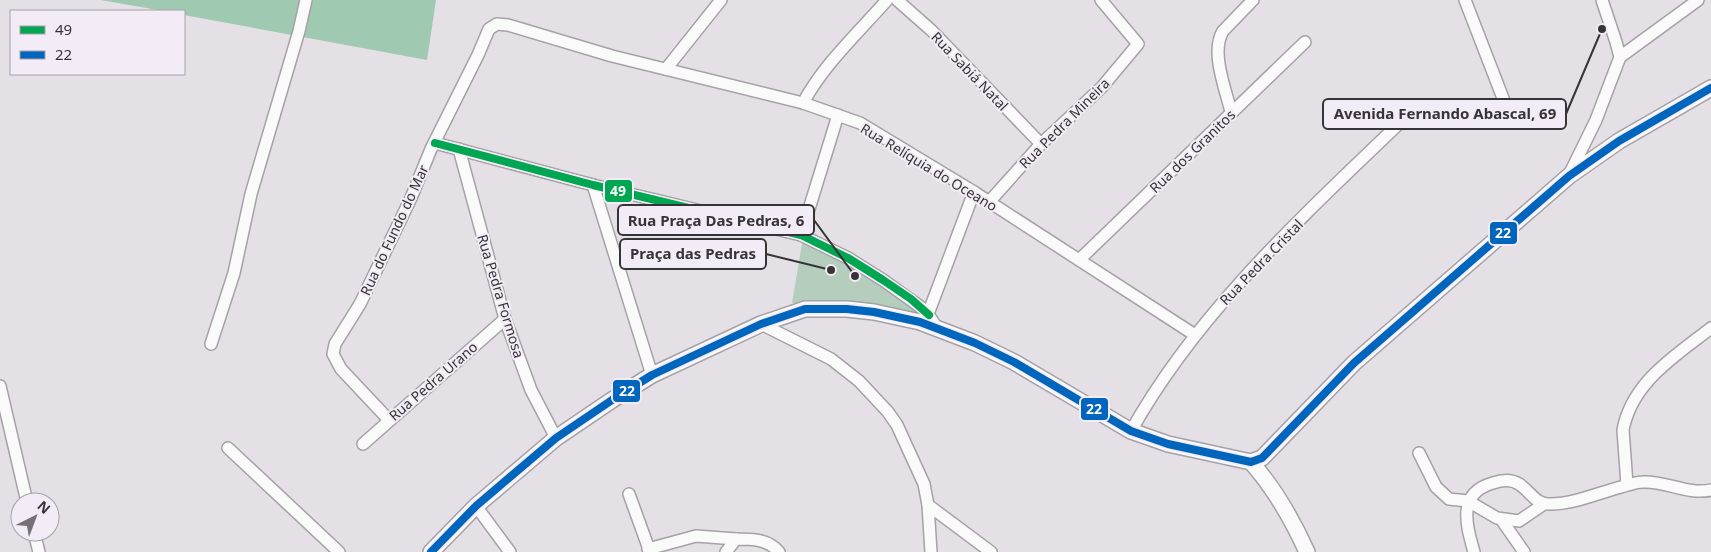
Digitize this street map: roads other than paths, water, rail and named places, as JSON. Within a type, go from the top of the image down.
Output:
[{"type":"main road","points":[[1256,460],[1354,363],[1569,176],[1619,141],[1711,88]]},
{"type":"main road","points":[[431,552],[476,506],[556,438],[652,375],[761,324],[805,309],[847,309],[904,317],[937,328],[975,343],[1014,362],[1130,431],[1168,444],[1256,460]]},
{"type":"main road","points":[[1256,460],[1293,522],[1307,552]]},
{"type":"street","points":[[210,344],[234,273],[252,194],[299,32],[306,0]]},
{"type":"street","points":[[666,70],[721,0]]},
{"type":"street","points":[[803,103],[819,77],[852,37],[887,0]]},
{"type":"street","name":"Rua Sabiá Natal","points":[[897,0],[932,30],[1041,144]]},
{"type":"street","name":"Rua Pedra Mineira","points":[[989,202],[1041,144],[1102,88],[1138,44],[1101,0]]},
{"type":"street","points":[[1231,112],[1218,63],[1217,50],[1220,36],[1253,0]]},
{"type":"street","points":[[1465,0],[1506,106]]},
{"type":"street","points":[[1602,0],[1620,57]]},
{"type":"street","points":[[1569,176],[1596,120],[1620,57],[1698,0]]},
{"type":"street","name":"Rua Relíquia do Oceano","points":[[491,26],[508,24],[572,45],[803,103],[860,124],[974,192],[1195,335]]},
{"type":"street","name":"Rua do Fundo do Mar","points":[[389,420],[341,369],[335,359],[334,349],[360,304],[491,26]]},
{"type":"street","name":"Rua dos Granitos","points":[[1079,260],[1305,42]]},
{"type":"street","name":"Rua Pedra Cristal","points":[[1130,431],[1157,386],[1195,335],[1235,288],[1324,197],[1412,112]]},
{"type":"street","points":[[801,235],[838,115]]},
{"type":"street","points":[[435,143],[593,185],[801,235],[848,258],[911,299],[928,314],[937,328]]},
{"type":"street","points":[[1583,148],[1589,162]]},
{"type":"street","name":"Rua Pedra Formosa","points":[[459,149],[505,319],[531,390],[556,438]]},
{"type":"street","points":[[593,185],[652,375]]},
{"type":"street","points":[[928,314],[974,192]]},
{"type":"street","name":"Rua Pedra Urano","points":[[362,444],[505,319]]},
{"type":"street","points":[[761,324],[831,360],[860,381],[888,412],[900,432],[924,484],[928,505],[931,552]]},
{"type":"street","points":[[1628,485],[1623,430],[1624,422],[1635,398],[1654,373],[1711,328]]},
{"type":"street","points":[[0,386],[25,492]]},
{"type":"street","points":[[228,448],[339,552]]},
{"type":"street","points":[[1419,453],[1436,487],[1449,499],[1468,501],[1501,519],[1518,521],[1544,504],[1566,502],[1643,482],[1690,491],[1711,490]]},
{"type":"street","points":[[1474,552],[1468,531],[1466,513],[1468,501],[1478,489],[1502,480],[1511,481],[1519,484],[1544,504]]},
{"type":"street","points":[[629,494],[649,550],[696,536],[755,539],[768,543],[779,552]]},
{"type":"street","points":[[928,505],[991,552]]},
{"type":"street","points":[[476,506],[510,552]]},
{"type":"street","points":[[1501,519],[1524,552]]},
{"type":"street","points":[[726,552],[736,539]]},
{"type":"place","name":"Avenida Fernando Abascal, 69","points":[[1602,29]]},
{"type":"place","name":"Praça das Pedras","points":[[831,270]]},
{"type":"place","name":"Rua Praça Das Pedras, 6","points":[[855,276]]}]
